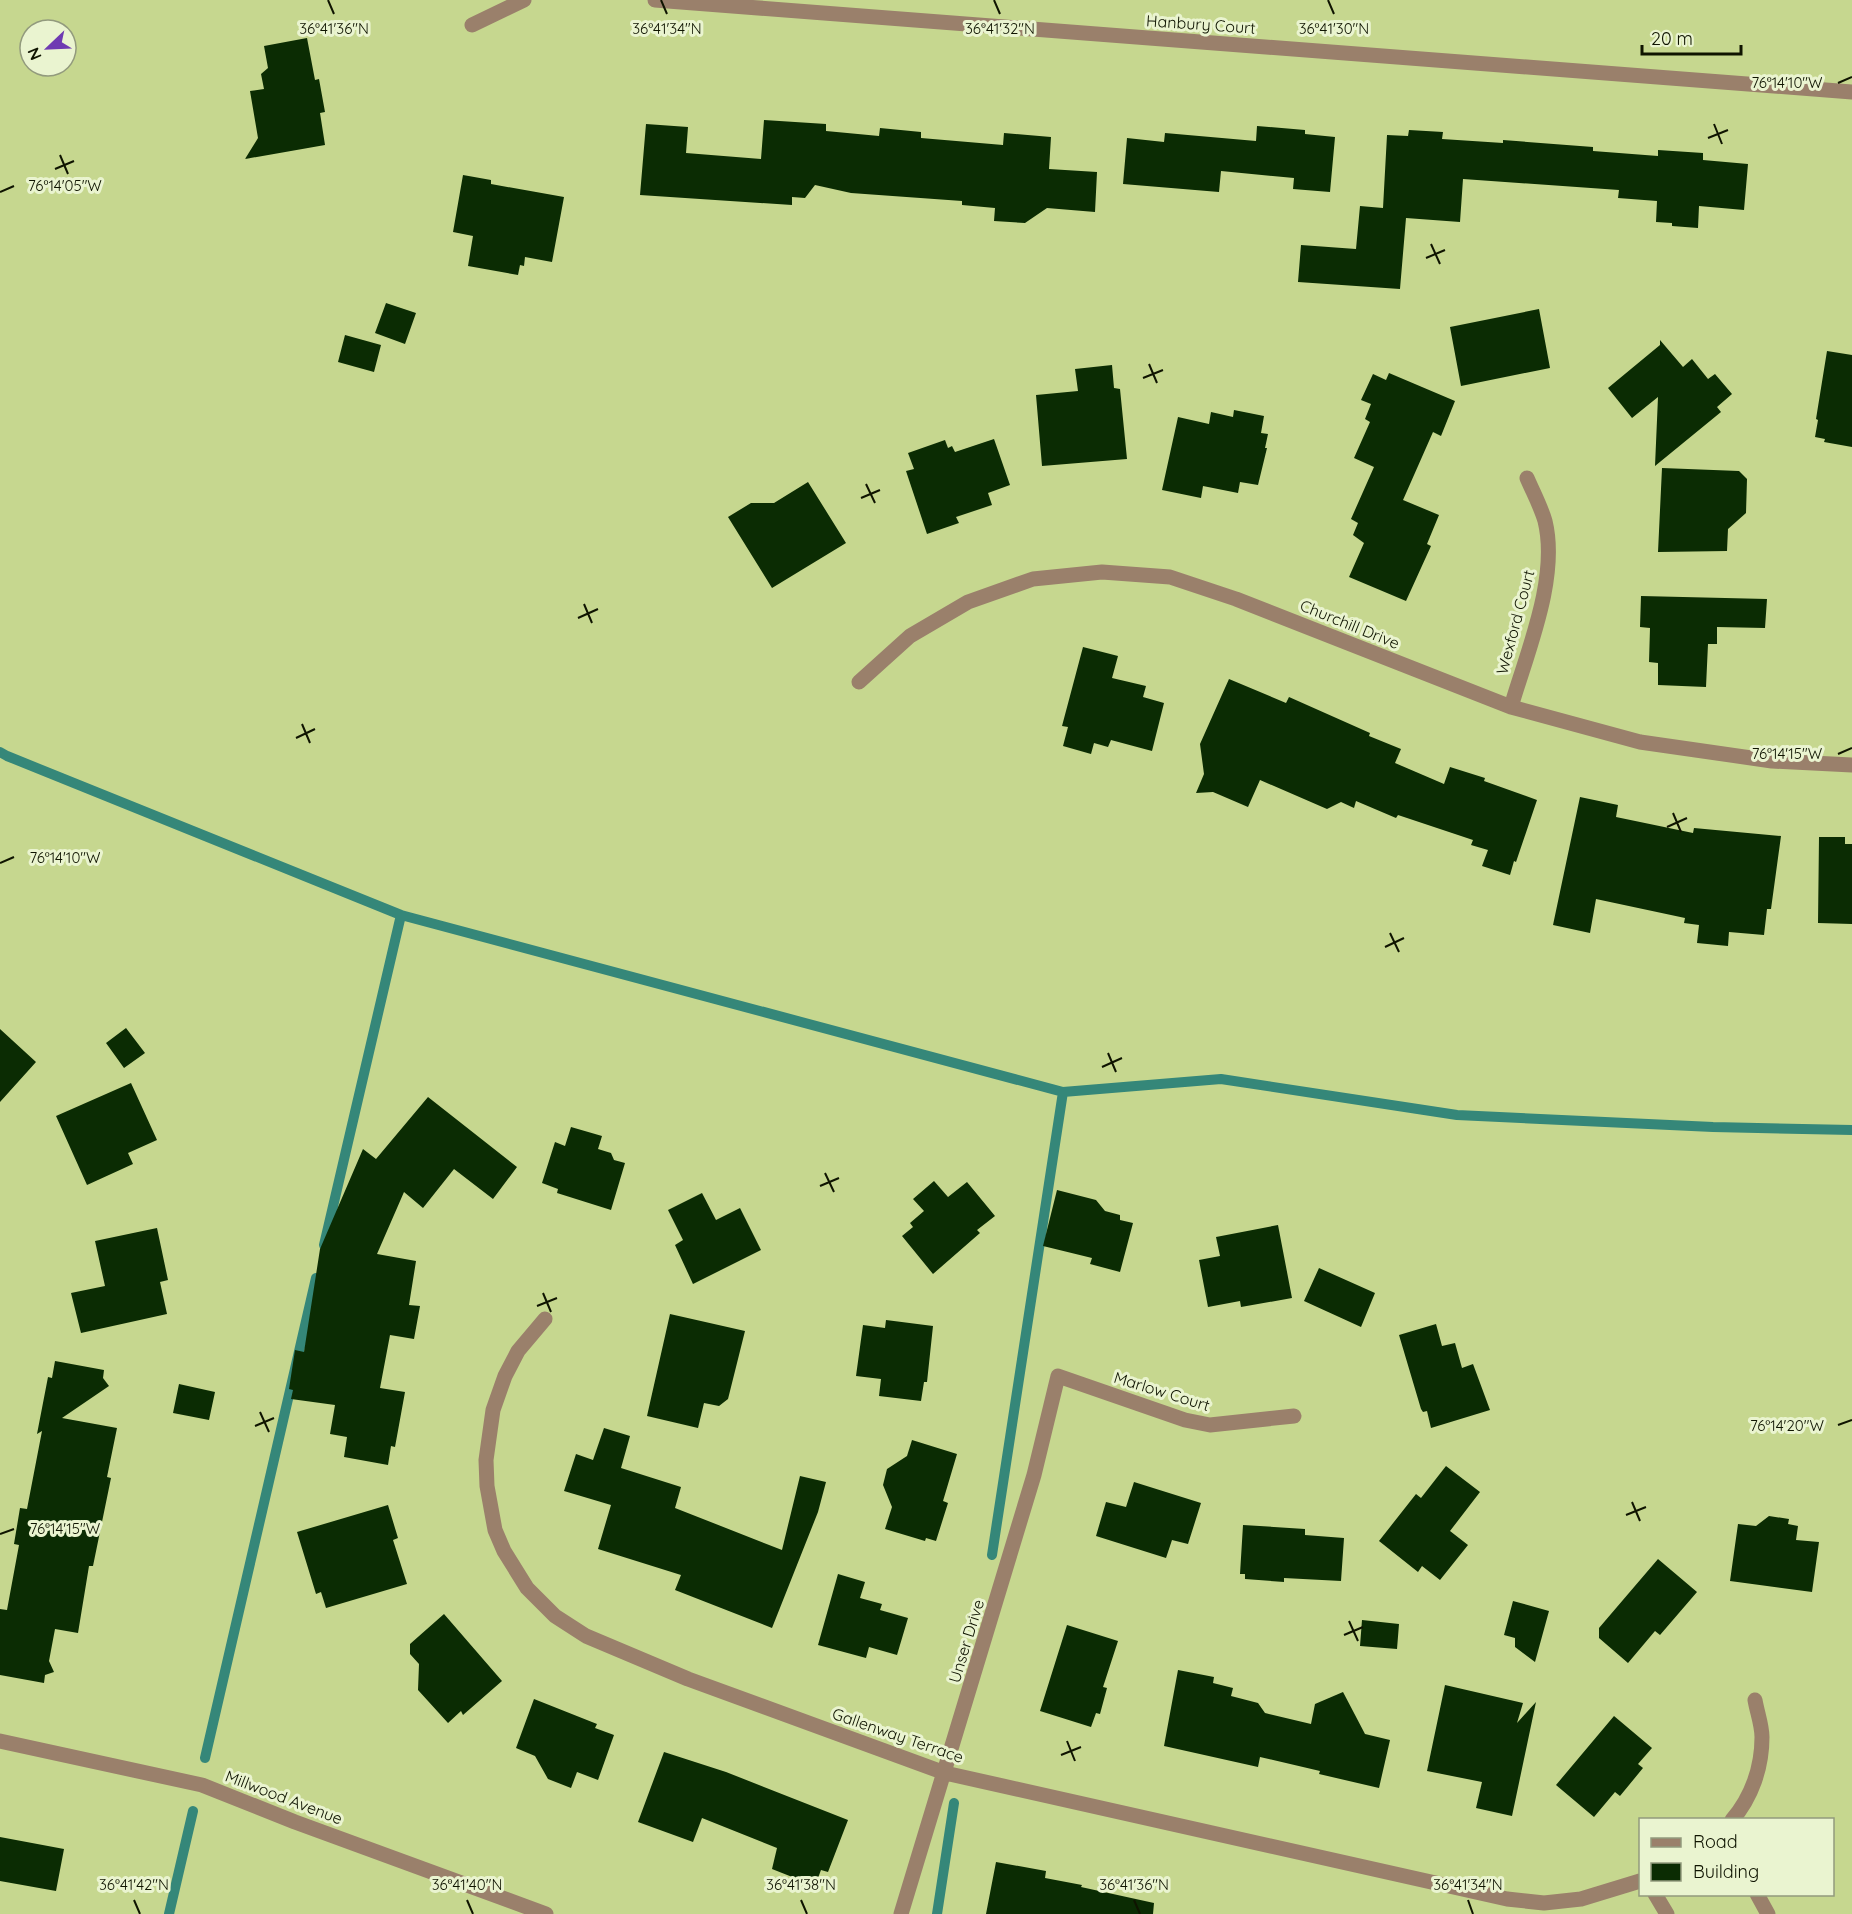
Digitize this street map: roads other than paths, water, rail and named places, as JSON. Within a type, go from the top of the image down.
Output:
[{"type":"street","points":[[472,25],[524,0]]},
{"type":"street","name":"Hanbury Court","points":[[655,0],[1852,92]]},
{"type":"street","name":"Wexford Court","points":[[1510,707],[1539,612],[1549,567],[1545,522],[1527,478]]},
{"type":"street","name":"Churchill Drive","points":[[859,682],[910,636],[968,602],[1033,579],[1102,572],[1170,577],[1236,598],[1510,707],[1640,742],[1772,761],[1852,765]]},
{"type":"street","name":"Gallenway Terrace","points":[[545,1319],[519,1351],[505,1376],[493,1410],[486,1460],[486,1486],[495,1530],[504,1551],[527,1588],[555,1616],[586,1636],[688,1679],[945,1773],[1507,1899],[1544,1903],[1581,1899],[1639,1882]]},
{"type":"street","name":"Unser Drive","points":[[902,1914],[1034,1475],[1058,1376]]},
{"type":"street","name":"Marlow Court","points":[[1058,1376],[1185,1420],[1210,1425],[1294,1416]]},
{"type":"street","points":[[1734,1818],[1743,1808],[1758,1773],[1762,1736],[1755,1700]]},
{"type":"street","name":"Millwood Avenue","points":[[0,1741],[202,1785],[295,1822],[546,1914]]},
{"type":"street","points":[[1656,1896],[1667,1914]]},
{"type":"street","points":[[1758,1896],[1768,1914]]},
{"type":"waterway","points":[[0,752],[401,915],[1063,1092],[1221,1079],[1457,1115],[1713,1127],[1852,1130]]},
{"type":"waterway","points":[[324,1245],[401,915]]},
{"type":"waterway","points":[[992,1555],[1063,1092]]},
{"type":"waterway","points":[[205,1758],[316,1278]]},
{"type":"waterway","points":[[937,1914],[954,1803]]},
{"type":"waterway","points":[[169,1914],[193,1811]]}]
